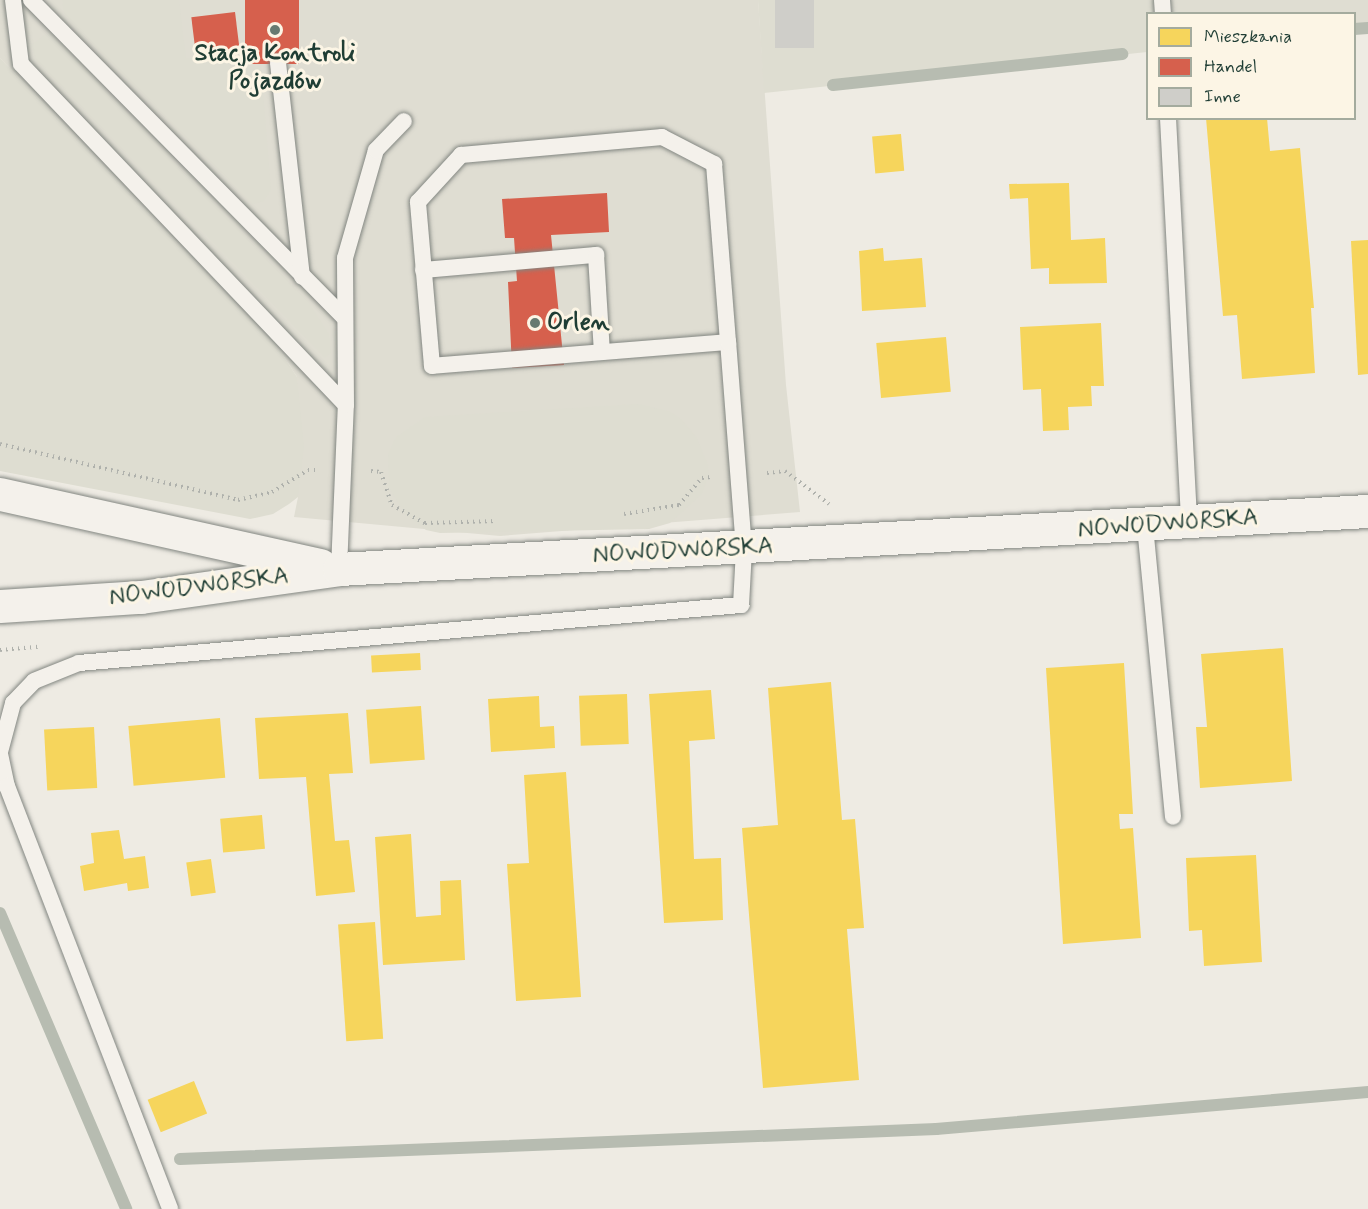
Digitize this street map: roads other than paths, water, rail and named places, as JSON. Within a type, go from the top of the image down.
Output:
[{"type":"street","points":[[0,494],[339,569]]},
{"type":"street","name":"NOWODWORSKA","points":[[0,606],[141,597],[339,569],[1189,524],[1368,511]]},
{"type":"lane","points":[[13,0],[21,64],[346,405]]},
{"type":"lane","points":[[32,0],[302,277],[344,317]]},
{"type":"lane","points":[[278,63],[302,277]]},
{"type":"lane","points":[[1168,120],[1189,524]]},
{"type":"lane","points":[[339,569],[346,405],[345,258],[376,150],[404,121]]},
{"type":"lane","points":[[170,1209],[8,786],[0,753],[13,703],[34,681],[79,663],[741,605],[744,549],[738,476],[728,342],[714,164],[662,137],[461,155],[418,202],[432,366],[728,342]]},
{"type":"lane","points":[[423,270],[596,255],[602,352]]},
{"type":"lane","points":[[1146,526],[1173,817]]},
{"type":"waterway","points":[[1356,29],[1368,28]]},
{"type":"waterway","points":[[833,85],[1122,54]]},
{"type":"waterway","points":[[0,913],[126,1209]]},
{"type":"waterway","points":[[180,1159],[936,1129],[1368,1092]]},
{"type":"place","name":"Stacja Kontroli Pojazdów","points":[[275,30]]},
{"type":"place","name":"Orlen","points":[[535,323]]}]
